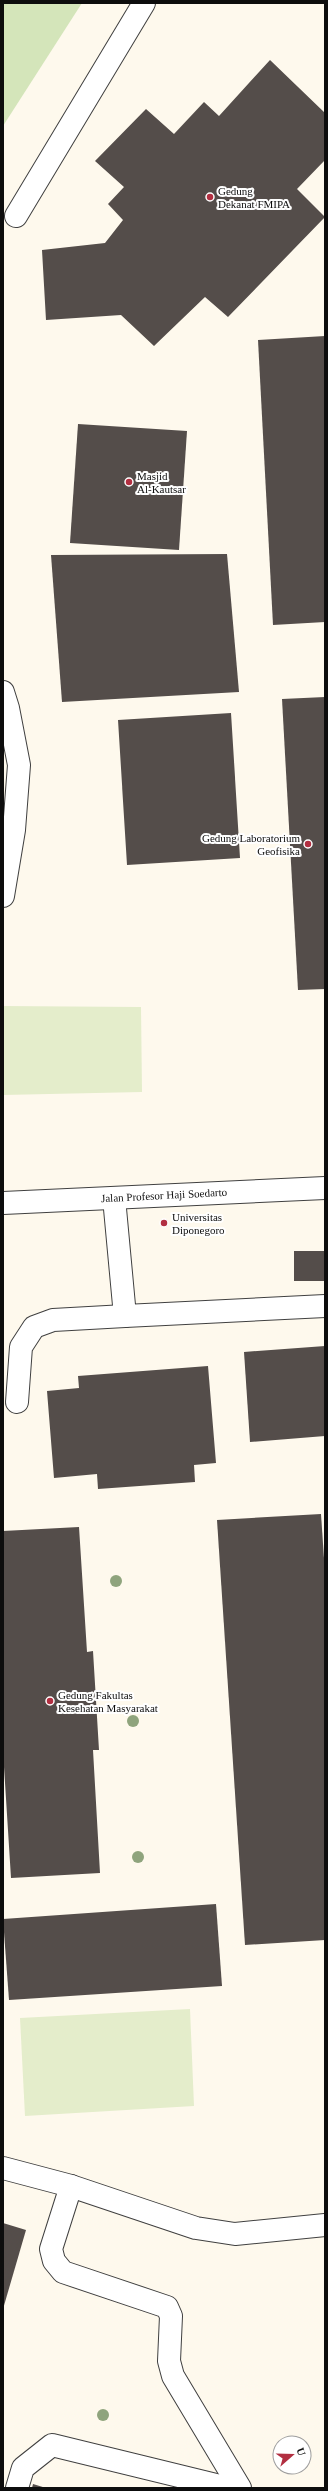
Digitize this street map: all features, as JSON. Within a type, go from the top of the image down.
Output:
[{"type":"lane","points":[[16,216],[144,3]]},
{"type":"lane","points":[[3,692],[8,708],[19,765],[14,830],[3,896]]},
{"type":"lane","name":"Jalan Profesor Haji Soedarto","points":[[3,1203],[325,1188]]},
{"type":"lane","points":[[114,1198],[125,1316]]},
{"type":"lane","points":[[17,1402],[21,1346],[34,1327],[53,1320],[325,1306]]},
{"type":"lane","points":[[3,2168],[71,2186],[196,2228],[235,2234],[325,2225]]},
{"type":"lane","points":[[71,2186],[51,2249],[54,2261],[63,2272],[167,2306],[171,2316],[169,2360],[173,2376],[240,2488]]},
{"type":"lane","points":[[17,2488],[23,2468],[52,2445],[228,2488]]},
{"type":"green space","points":[[3,3],[82,3],[3,126]]},
{"type":"green space","points":[[3,1006],[141,1007],[142,1092],[3,1095]]},
{"type":"green space","points":[[190,2009],[194,2106],[25,2116],[20,2018]]},
{"type":"building","name":"Gedung Dekanat FMIPA","points":[[270,60],[325,113],[325,160],[297,189],[325,217],[228,317],[205,297],[154,346],[121,315],[46,320],[42,250],[105,243],[123,220],[108,204],[124,187],[95,161],[146,109],[174,134],[204,102],[219,116]]},
{"type":"building","points":[[325,336],[325,622],[273,625],[258,340]]},
{"type":"building","name":"Masjid Al-Kautsar","points":[[78,424],[187,431],[179,550],[70,543]]},
{"type":"building","points":[[227,554],[239,692],[62,702],[51,555]]},
{"type":"building","name":"Gedung Laboratorium Geofisika","points":[[325,697],[325,989],[298,990],[282,699]]},
{"type":"building","points":[[231,713],[240,858],[127,865],[118,720]]},
{"type":"building","points":[[294,1251],[325,1251],[325,1281],[294,1281]]},
{"type":"building","points":[[325,1346],[325,1436],[250,1442],[244,1352]]},
{"type":"building","points":[[208,1366],[216,1463],[194,1465],[195,1482],[98,1489],[97,1474],[54,1478],[47,1391],[79,1388],[78,1376]]},
{"type":"building","points":[[321,1514],[325,1573],[325,1940],[245,1945],[217,1520]]},
{"type":"building","name":"Gedung Fakultas Kesehatan Masyarakat","points":[[79,1527],[87,1652],[93,1651],[99,1750],[93,1750],[100,1873],[11,1878],[3,1751],[3,1531]]},
{"type":"building","points":[[216,1904],[222,1986],[9,2000],[3,1919]]},
{"type":"building","points":[[3,2223],[26,2230],[3,2309]]},
{"type":"building","points":[[33,2484],[46,2488],[32,2488]]},
{"type":"place","name":"Gedung Dekanat FMIPA","points":[[210,197]]},
{"type":"place","name":"Masjid Al-Kautsar","points":[[129,482]]},
{"type":"place","name":"Gedung Laboratorium Geofisika","points":[[308,844]]},
{"type":"place","name":"Universitas Diponegoro","points":[[164,1223]]},
{"type":"place","name":"Gedung Fakultas Kesehatan Masyarakat","points":[[50,1701]]}]
